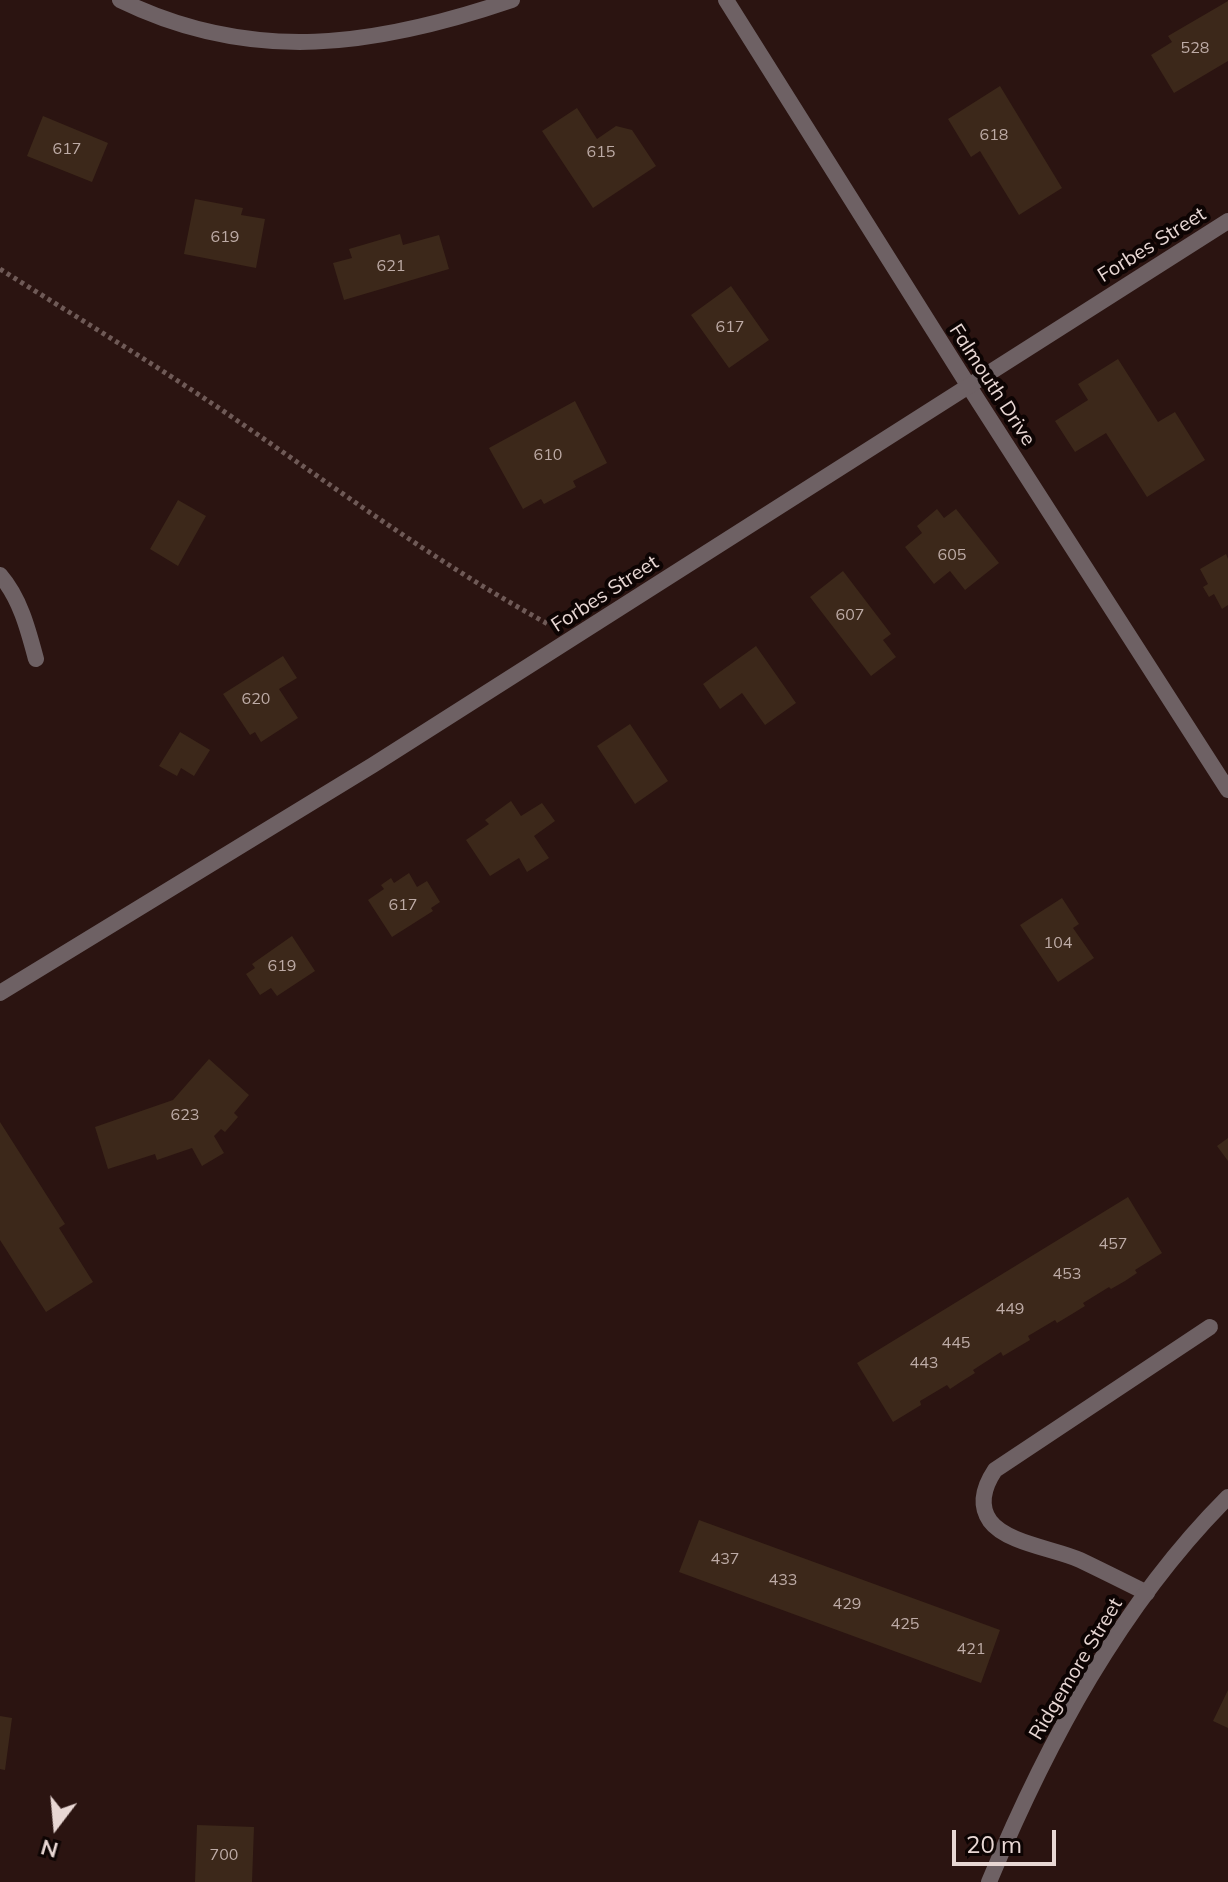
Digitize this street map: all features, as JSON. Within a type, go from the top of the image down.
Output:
[{"type":"street","points":[[120,0],[200,30],[260,41],[320,43],[380,37],[466,16],[512,0]]},
{"type":"street","name":"Falmouth Drive","points":[[726,0],[1228,790]]},
{"type":"street","name":"Forbes Street","points":[[0,993],[319,799],[1228,221]]},
{"type":"street","points":[[0,575],[11,587],[36,659]]},
{"type":"street","points":[[1147,1593],[1077,1559],[1002,1533],[989,1520],[983,1503],[986,1485],[995,1470],[1210,1327]]},
{"type":"street","name":"Ridgemore Street","points":[[989,1882],[1058,1733],[1100,1661],[1147,1593],[1221,1515],[1228,1497]]},
{"type":"path","points":[[0,269],[193,390],[491,592],[574,638]]},
{"type":"building","points":[[1228,1],[1228,61],[1174,93],[1151,55],[1172,42],[1168,36]]},
{"type":"building","points":[[1000,86],[1062,188],[1019,215],[980,151],[971,157],[948,119]]},
{"type":"building","points":[[577,108],[597,139],[616,126],[632,130],[656,166],[593,208],[542,131]]},
{"type":"building","points":[[43,116],[108,143],[92,182],[27,156]]},
{"type":"building","points":[[195,199],[243,208],[241,215],[265,219],[256,268],[184,254]]},
{"type":"building","points":[[400,234],[403,245],[439,235],[449,269],[344,300],[333,263],[352,258],[349,249]]},
{"type":"building","points":[[731,286],[769,340],[729,368],[691,315]]},
{"type":"building","points":[[1118,359],[1158,422],[1175,412],[1205,460],[1147,497],[1106,433],[1075,452],[1055,421],[1088,400],[1078,384]]},
{"type":"building","points":[[575,401],[607,463],[573,481],[576,487],[544,504],[541,499],[523,509],[489,448]]},
{"type":"building","points":[[178,500],[206,516],[178,566],[150,549]]},
{"type":"building","points":[[937,509],[944,518],[956,509],[999,563],[965,590],[950,571],[934,584],[905,547],[922,533],[917,526]]},
{"type":"building","points":[[1226,554],[1228,605],[1222,609],[1214,594],[1209,597],[1203,587],[1208,584],[1200,569]]},
{"type":"building","points":[[843,571],[891,634],[883,640],[896,657],[871,676],[810,597]]},
{"type":"building","points":[[756,646],[796,703],[765,725],[742,693],[720,709],[703,684]]},
{"type":"building","points":[[283,656],[297,678],[279,689],[298,718],[261,742],[255,732],[250,735],[223,694]]},
{"type":"building","points":[[630,724],[668,781],[635,804],[597,746]]},
{"type":"building","points":[[180,732],[210,750],[194,776],[181,768],[177,776],[159,766]]},
{"type":"building","points":[[511,801],[521,816],[542,803],[555,821],[534,836],[549,858],[527,872],[519,858],[490,876],[466,840],[489,824],[485,820]]},
{"type":"building","points":[[409,873],[417,887],[427,881],[440,902],[431,908],[433,911],[392,937],[368,900],[384,889],[381,885],[391,878],[394,883]]},
{"type":"building","points":[[1062,898],[1079,924],[1073,928],[1094,958],[1058,982],[1020,925]]},
{"type":"building","points":[[292,936],[315,971],[277,996],[271,988],[260,995],[246,974],[255,968],[252,964]]},
{"type":"building","points":[[209,1059],[249,1095],[234,1113],[238,1117],[225,1132],[221,1129],[214,1136],[224,1153],[202,1166],[192,1148],[157,1160],[155,1154],[108,1169],[95,1127],[173,1100]]},
{"type":"building","points":[[0,1122],[65,1224],[59,1228],[93,1282],[46,1312],[0,1240]]},
{"type":"building","points":[[1228,1138],[1228,1161],[1217,1146]]},
{"type":"building","points":[[1128,1197],[1162,1253],[1135,1270],[1137,1273],[1125,1281],[1083,1303],[1085,1306],[1057,1323],[1055,1320],[1028,1336],[1030,1340],[1003,1356],[1001,1352],[950,1389],[947,1385],[920,1401],[921,1405],[893,1422],[857,1363]]},
{"type":"building","points":[[699,1520],[1000,1630],[981,1683],[679,1572]]},
{"type":"building","points":[[1228,1690],[1228,1728],[1213,1721]]},
{"type":"building","points":[[0,1716],[12,1718],[5,1770],[0,1769]]},
{"type":"building","points":[[197,1825],[254,1827],[252,1882],[195,1882]]}]
